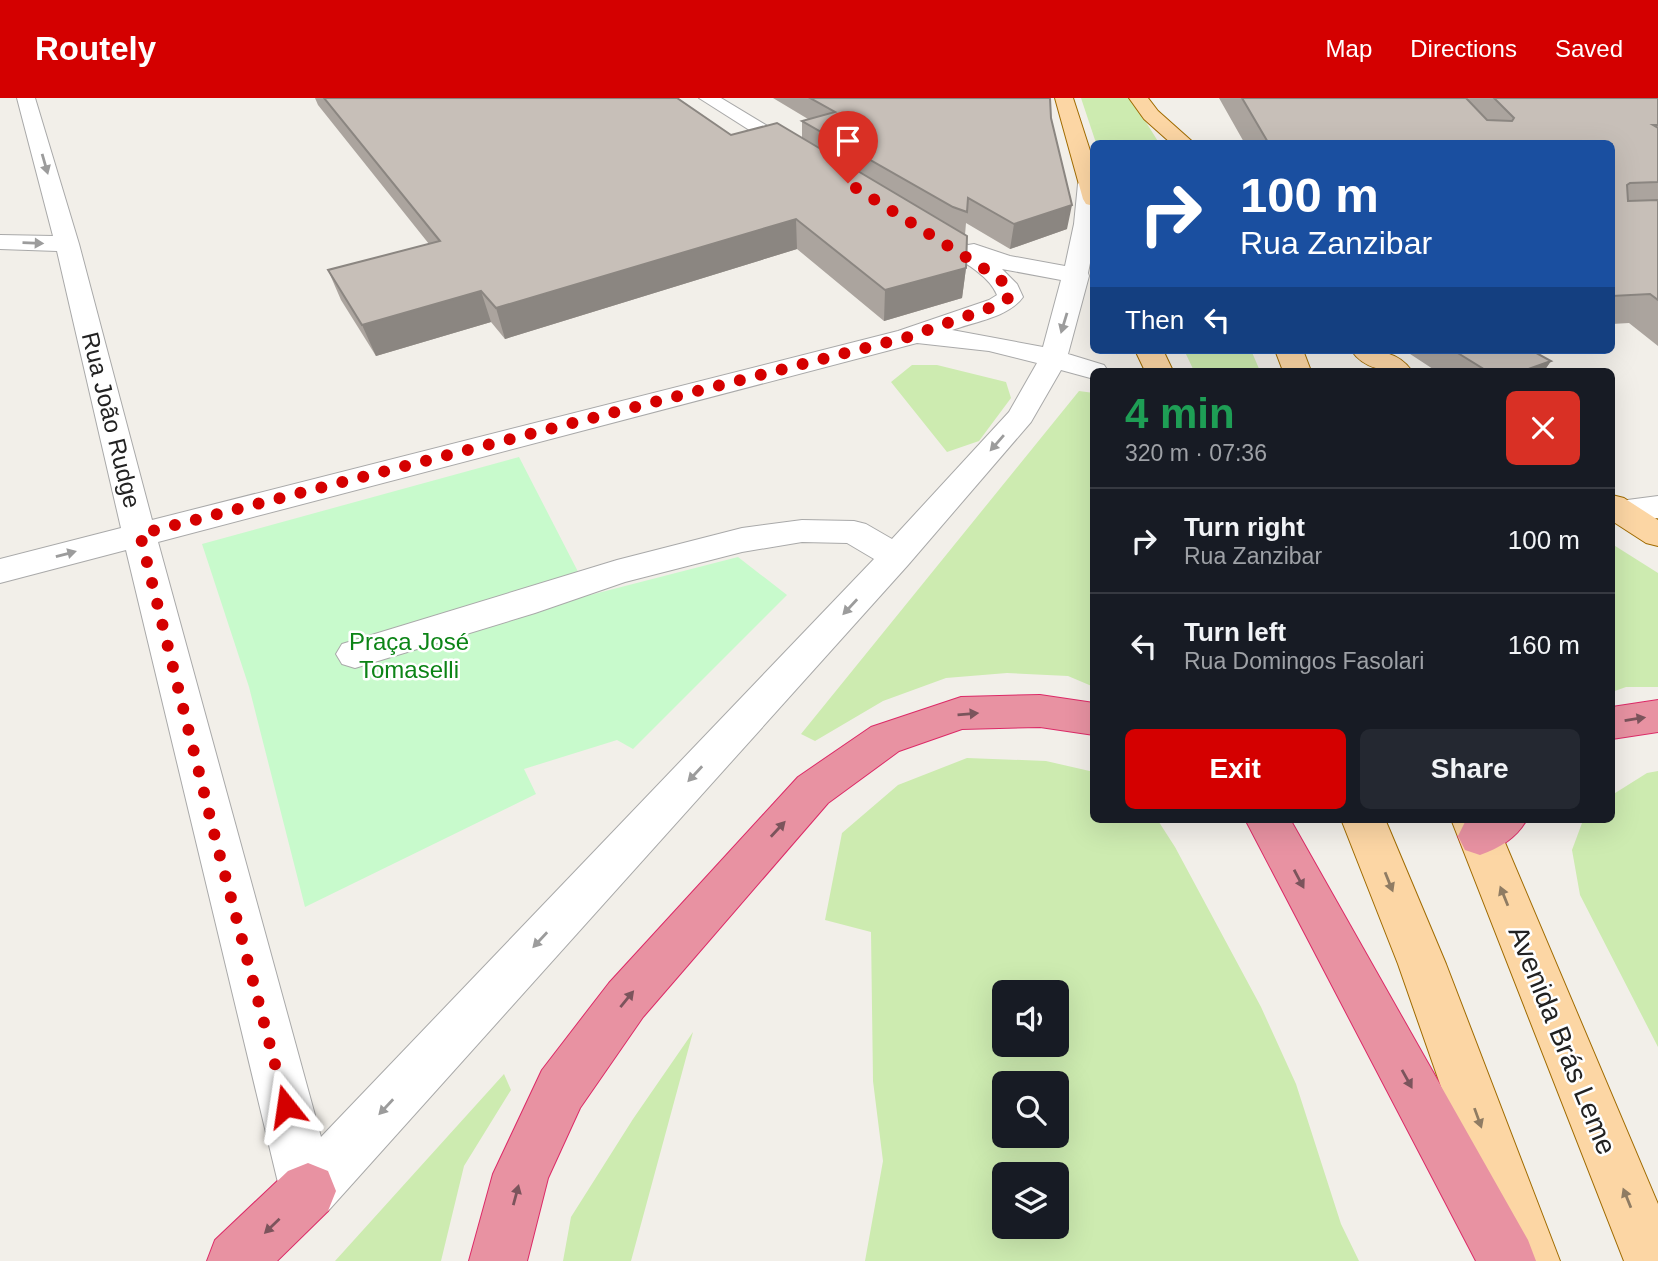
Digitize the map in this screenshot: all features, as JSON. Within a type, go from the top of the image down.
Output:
[{"type":"highway","points":[[498,1261],[521,1174],[561,1089],[626,1000],[813,790],[885,739],[961,713],[1040,711],[1090,718]]},
{"type":"highway","points":[[1615,723],[1658,716]]},
{"type":"highway","points":[[1268,823],[1507,1261]]},
{"type":"highway","points":[[236,1261],[308,1191]]},
{"type":"main road","points":[[1064,98],[1090,188]]},
{"type":"main road","points":[[1138,98],[1151,115],[1181,140]]},
{"type":"main road","points":[[1173,109],[1185,140]]},
{"type":"main road","points":[[1370,354],[1393,368]]},
{"type":"main road","points":[[1615,508],[1658,535]]},
{"type":"main road","points":[[1365,823],[1422,964],[1531,1261]]},
{"type":"main road","name":"Avenida Brás Leme","points":[[1486,825],[1653,1261]]},
{"type":"street","name":"Rua João Rudge","points":[[26,98],[67,244],[216,841],[308,1191]]},
{"type":"street","points":[[708,98],[824,169]]},
{"type":"street","points":[[308,1191],[896,557],[1021,416],[1053,359],[1077,276],[1090,198]]},
{"type":"street","points":[[0,570],[908,337],[998,305],[1010,297],[1008,288],[999,278],[918,225]]},
{"type":"street","points":[[941,239],[1004,262],[1077,276]]},
{"type":"street","points":[[0,242],[67,244]]},
{"type":"street","points":[[908,337],[966,340],[1090,370]]},
{"type":"street","points":[[1615,508],[1658,507]]},
{"type":"street","points":[[355,654],[522,604],[617,572],[742,540],[802,531],[854,532],[896,557]]},
{"type":"green space","points":[[1081,98],[1131,98],[1157,140],[1095,140]]},
{"type":"green space","points":[[1186,354],[1253,354],[1259,368],[1193,368]]},
{"type":"green space","points":[[912,365],[937,365],[1006,382],[1011,398],[979,441],[947,452],[891,382]]},
{"type":"green space","points":[[1079,391],[1090,392],[1090,685],[1068,676],[1007,673],[946,678],[883,701],[815,741],[801,734]]},
{"type":"green space","name":"Praça José Tomaselli","points":[[519,457],[590,595],[738,557],[787,595],[633,749],[617,740],[524,769],[536,794],[305,907],[249,687],[202,544]]},
{"type":"green space","points":[[1615,546],[1658,573],[1658,687],[1626,687],[1615,691]]},
{"type":"green space","points":[[967,758],[1046,761],[1090,771],[1090,823],[1160,823],[1175,847],[1261,1007],[1296,1084],[1341,1224],[1359,1261],[865,1261],[883,1161],[873,1081],[871,932],[825,920],[842,833],[898,785]]},
{"type":"green space","points":[[1658,771],[1658,1047],[1580,895],[1572,850],[1582,823],[1615,823],[1615,793],[1647,773]]},
{"type":"green space","points":[[693,1032],[631,1261],[563,1261],[571,1217],[633,1119]]},
{"type":"green space","points":[[504,1074],[511,1090],[464,1166],[441,1261],[335,1261]]},
{"type":"building","points":[[324,98],[677,98],[731,135],[777,123],[967,236],[966,268],[885,290],[796,219],[496,308],[481,291],[362,325],[328,270],[440,241]]},
{"type":"building","points":[[810,98],[1050,98],[1051,118],[1072,205],[1014,224],[968,198],[967,212],[953,207],[802,121],[835,112]]},
{"type":"building","points":[[1242,98],[1466,98],[1487,120],[1512,121],[1514,118],[1494,98],[1658,98],[1658,125],[1653,125],[1658,128],[1658,182],[1627,185],[1628,201],[1658,200],[1658,300],[1650,294],[1615,296],[1615,140],[1267,140]]},
{"type":"building","points":[[1459,354],[1538,354],[1551,361],[1531,368],[1482,368]]},
{"type":"route","points":[[286,1106],[216,841],[140,534],[908,337],[998,305],[1010,297],[1011,292],[999,278],[941,239],[848,183]]}]
